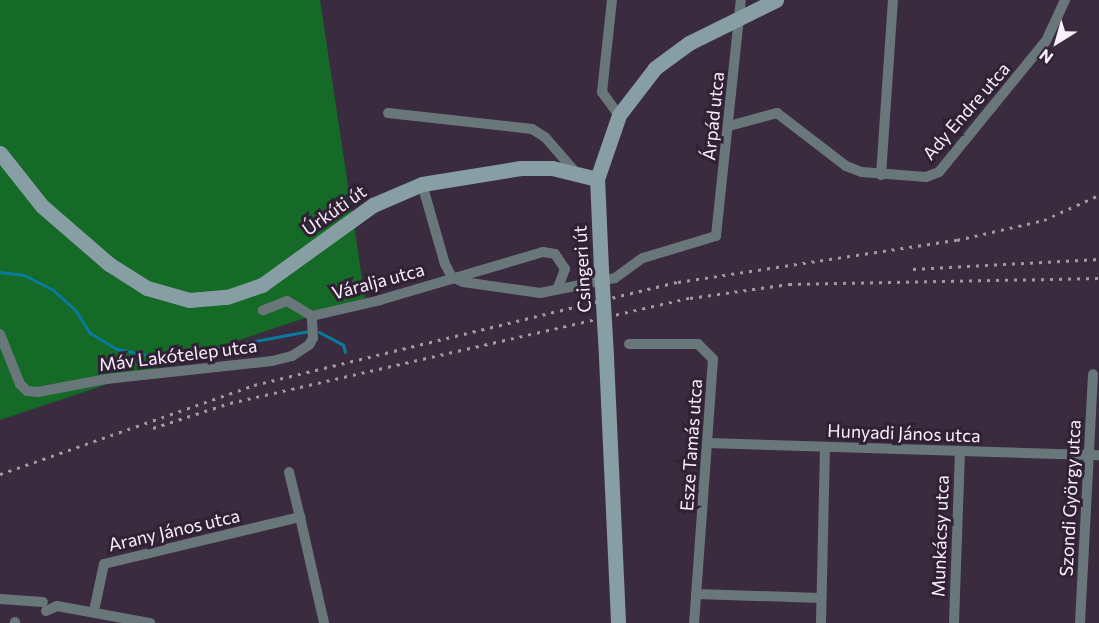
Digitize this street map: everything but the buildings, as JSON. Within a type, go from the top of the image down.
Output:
[{"type":"main road","name":"Csingeri út","points":[[618,623],[597,179],[619,115],[655,68],[689,43],[776,0]]},
{"type":"main road","name":"Úrkúti út","points":[[0,153],[42,206],[110,264],[166,295],[189,300],[228,297],[279,275],[373,205],[422,184],[521,168],[577,174],[597,179]]},
{"type":"street","points":[[612,0],[602,92],[619,115]]},
{"type":"street","name":"Árpád utca","points":[[716,236],[741,0]]},
{"type":"street","points":[[881,175],[893,0]]},
{"type":"street","name":"Ady Endre utca","points":[[729,126],[777,113],[846,166],[881,175],[926,177],[939,172],[1046,41],[1065,0]]},
{"type":"street","points":[[388,113],[532,129],[545,137],[577,174]]},
{"type":"street","name":"Váralja utca","points":[[422,184],[452,277]]},
{"type":"street","name":"Váralja utca","points":[[452,277],[540,293],[558,287],[615,278],[643,258],[716,236]]},
{"type":"street","name":"Váralja utca","points":[[312,316],[380,300],[543,252],[555,254],[565,269],[558,287]]},
{"type":"street","name":"Máv Lakótelep utca","points":[[0,334],[20,384],[27,391],[38,392],[106,379],[292,356],[302,351],[313,338],[312,316],[287,301],[263,310]]},
{"type":"street","name":"Esze Tamás utca","points":[[629,344],[698,344],[713,359],[694,623]]},
{"type":"street","name":"Szondi György utca","points":[[1080,623],[1094,454],[1093,374]]},
{"type":"street","name":"Hunyadi János utca","points":[[707,443],[1094,454]]},
{"type":"street","points":[[821,623],[825,447]]},
{"type":"street","name":"Munkácsy utca","points":[[954,623],[960,451]]},
{"type":"street","points":[[289,472],[324,623]]},
{"type":"street","name":"Arany János utca","points":[[94,611],[104,564],[300,517]]},
{"type":"street","points":[[696,594],[821,598]]},
{"type":"street","points":[[0,599],[45,606],[56,603],[150,623]]},
{"type":"street","points":[[45,606],[45,623]]},
{"type":"green space","points":[[0,0],[320,0],[365,298],[0,420]]},
{"type":"waterway","points":[[0,272],[24,275],[53,290],[76,311],[90,333],[117,349],[148,355],[201,351],[309,331]]},
{"type":"waterway","points":[[319,332],[343,345],[345,352]]},
{"type":"railway","points":[[0,474],[254,385],[678,282],[957,240],[1044,220],[1099,195]]},
{"type":"railway","points":[[913,269],[1099,259]]},
{"type":"railway","points":[[153,428],[230,403],[690,298],[789,284],[1099,278]]}]
